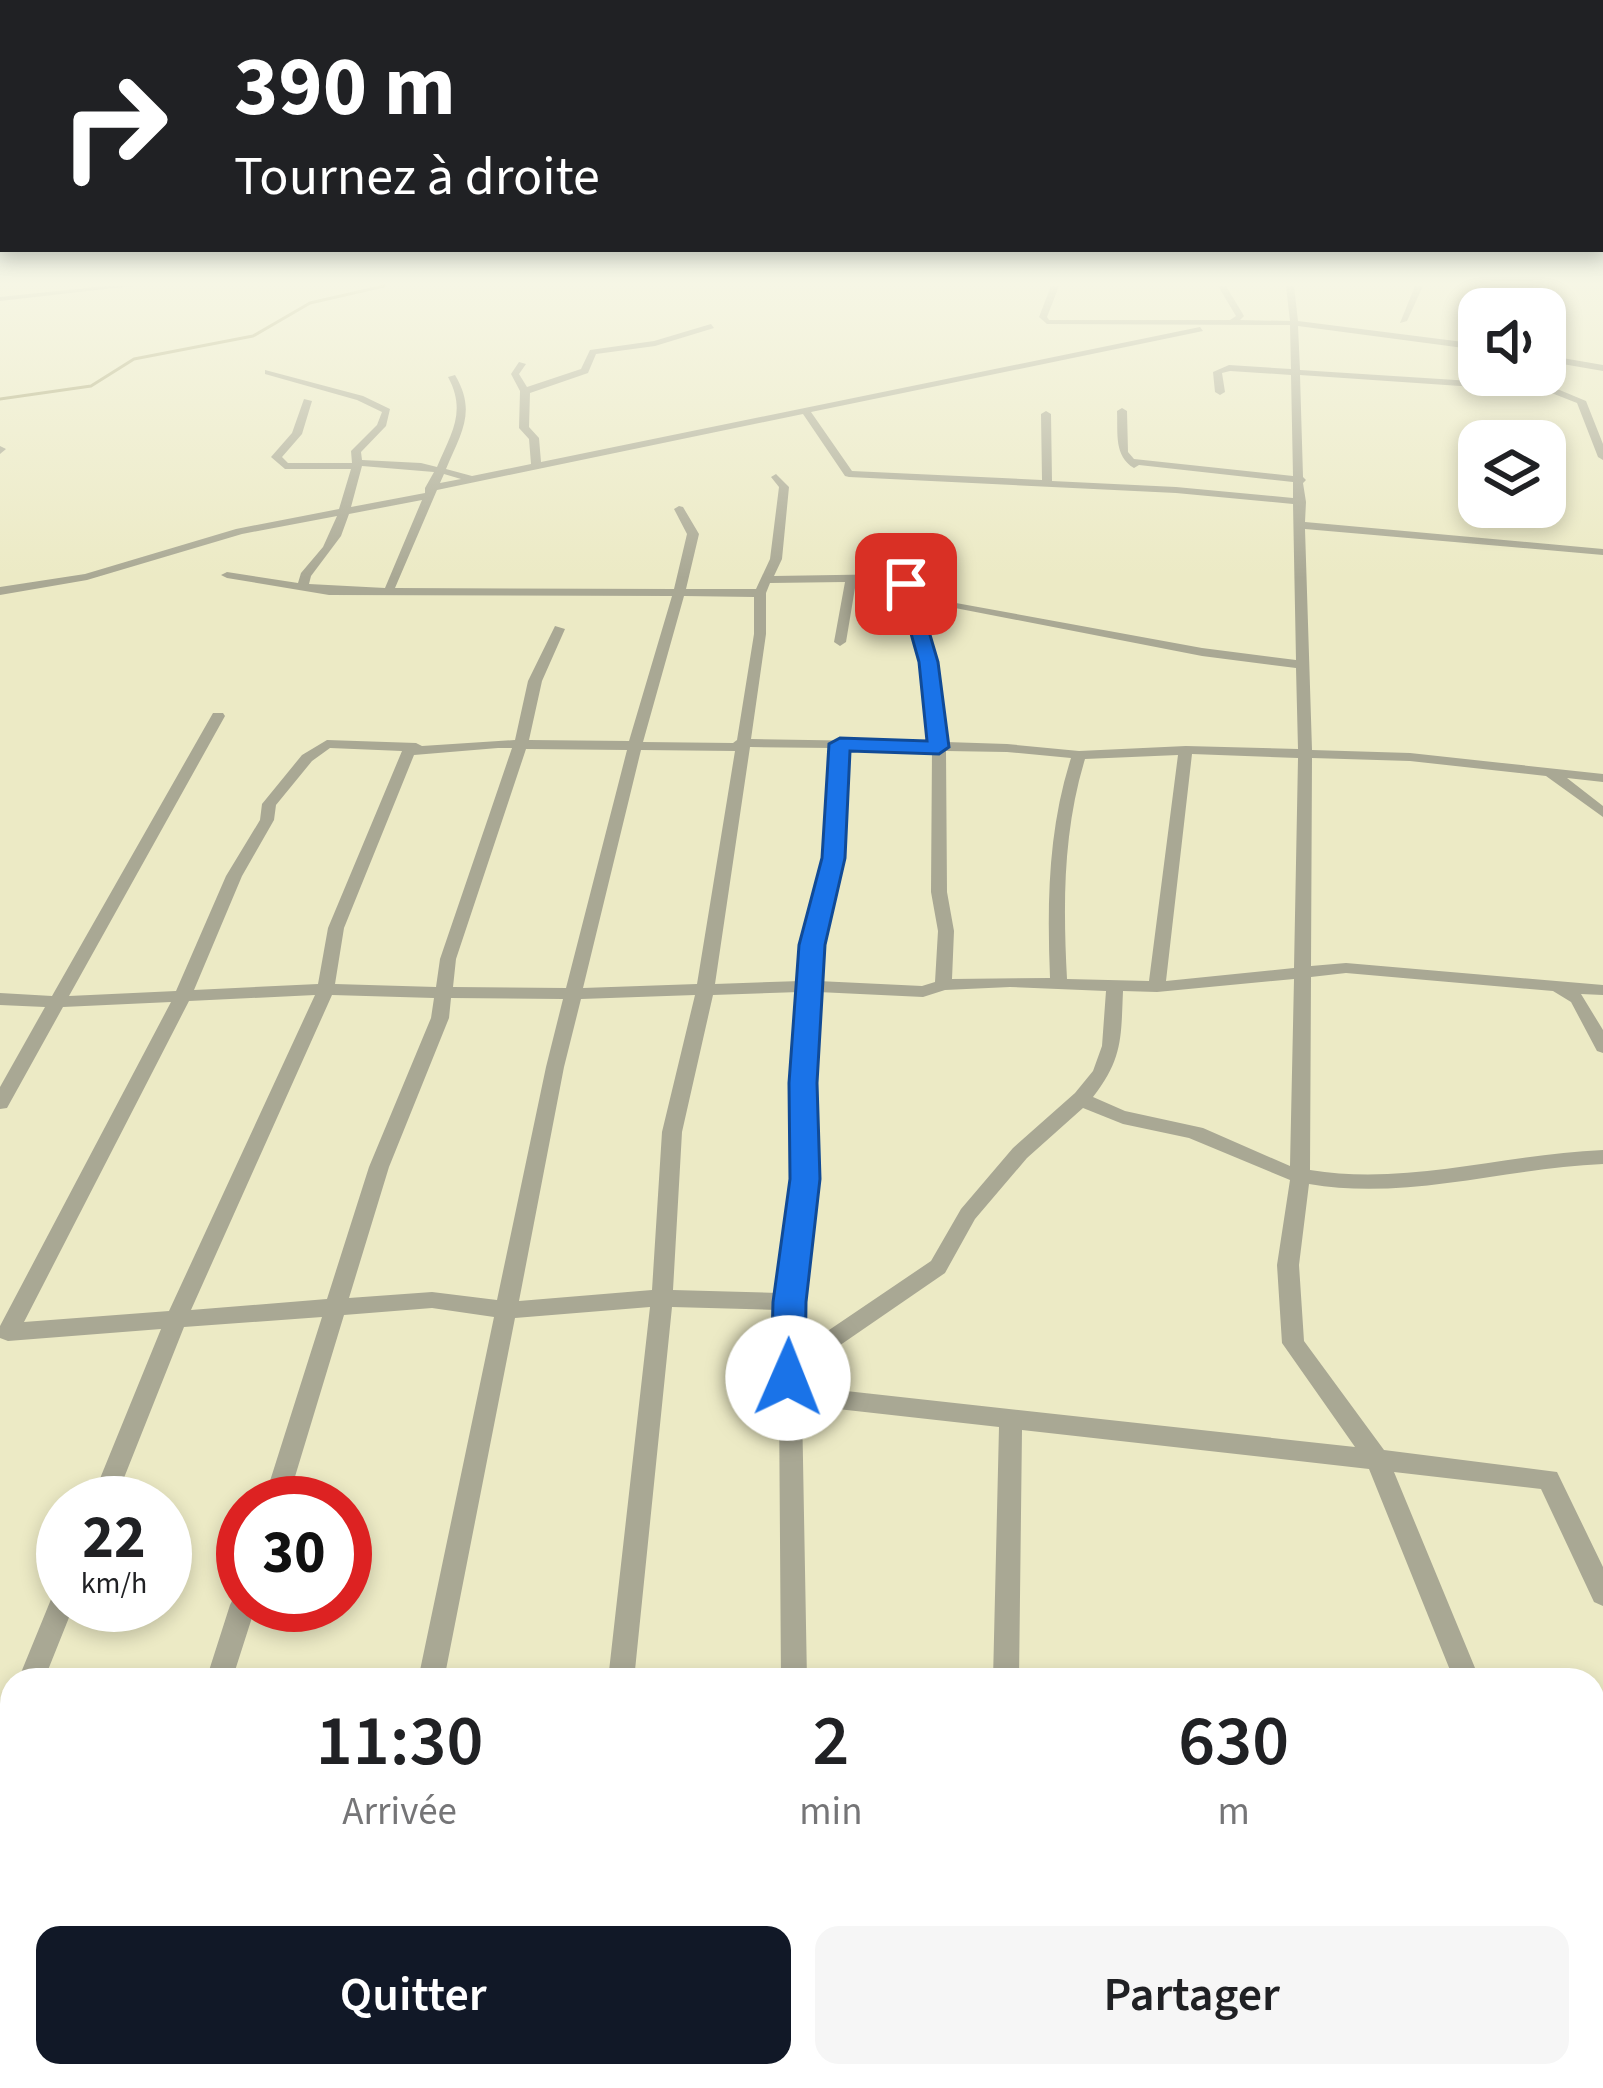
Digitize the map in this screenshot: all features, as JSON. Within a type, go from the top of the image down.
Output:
[{"type":"street","points":[[303,587],[305,575],[328,555],[348,510],[356,451],[381,426],[387,411],[306,383]]},
{"type":"street","points":[[390,587],[463,420],[456,383]]},
{"type":"street","points":[[521,383],[525,391],[524,428],[535,441],[536,467]]},
{"type":"street","points":[[525,391],[548,383]]},
{"type":"street","points":[[0,591],[73,581],[240,530],[429,492],[473,478],[945,383]]},
{"type":"street","points":[[1218,383],[1220,392]]},
{"type":"street","points":[[1299,383],[1305,753],[1300,1176],[1288,1265],[1293,1343],[1376,1458],[1462,1668]]},
{"type":"street","points":[[1439,383],[1565,392],[1581,400],[1603,457]]},
{"type":"street","points":[[307,401],[297,434],[276,457],[292,467],[357,463],[441,470],[473,478]]},
{"type":"street","points":[[1122,411],[1123,452],[1156,489]]},
{"type":"street","points":[[807,413],[849,474],[1156,489],[1300,502]]},
{"type":"street","points":[[1046,414],[1047,484]]},
{"type":"street","points":[[1129,461],[1300,480]]},
{"type":"street","points":[[622,1668],[662,1298],[672,1132],[705,991],[764,586],[776,559],[784,487],[776,477]]},
{"type":"street","points":[[433,1668],[572,990],[693,534],[679,509]]},
{"type":"street","points":[[1300,525],[1603,552]]},
{"type":"street","points":[[227,575],[303,587],[677,591],[898,578],[912,596],[928,662],[939,747],[939,892],[946,931],[943,985]]},
{"type":"street","points":[[840,642],[851,579]]},
{"type":"street","points":[[912,596],[961,611],[1045,622],[1167,650],[1300,664]]},
{"type":"street","points":[[284,1476],[379,1167],[446,994],[448,959],[535,681],[559,628]]},
{"type":"street","points":[[0,1103],[218,716]]},
{"type":"street","points":[[3,1338],[182,997],[204,937],[267,820],[269,805],[307,758],[337,743],[416,747],[840,744],[1079,755],[1186,750],[1305,753],[1410,757],[1603,778]]},
{"type":"street","points":[[794,1668],[786,1394],[789,1302],[805,1179],[803,1083],[813,986],[812,945],[834,858],[840,744]]},
{"type":"street","points":[[113,1476],[176,1318],[326,989],[336,928],[409,751],[416,747]]},
{"type":"street","points":[[1157,987],[1186,750]]},
{"type":"street","points":[[1059,983],[1058,873],[1066,793],[1079,755]]},
{"type":"street","points":[[1551,773],[1603,813]]},
{"type":"street","points":[[0,999],[61,1002],[326,989],[446,994],[813,986],[923,992],[943,985],[1059,983],[1157,987],[1346,968],[1603,990]]},
{"type":"street","points":[[790,1368],[938,1267],[968,1214],[1020,1153],[1082,1098],[1102,1073],[1111,1046],[1115,987]]},
{"type":"street","points":[[1557,987],[1578,999],[1603,1047]]},
{"type":"street","points":[[1082,1098],[1113,1117],[1196,1133],[1300,1176],[1344,1181],[1438,1177],[1526,1160],[1603,1157]]},
{"type":"street","points":[[3,1338],[176,1318],[337,1311],[432,1300],[506,1310],[662,1298],[789,1302]]},
{"type":"street","points":[[786,1394],[1549,1479],[1603,1594]]},
{"type":"street","points":[[1006,1668],[1011,1417]]},
{"type":"street","points":[[36,1668],[50,1632]]},
{"type":"street","points":[[223,1668],[234,1632]]},
{"type":"waterway","points":[[0,399],[95,383]]},
{"type":"route","points":[[788,1378],[789,1302],[805,1179],[803,1083],[813,986],[812,945],[834,858],[840,744],[939,747],[928,662],[906,584]]}]
